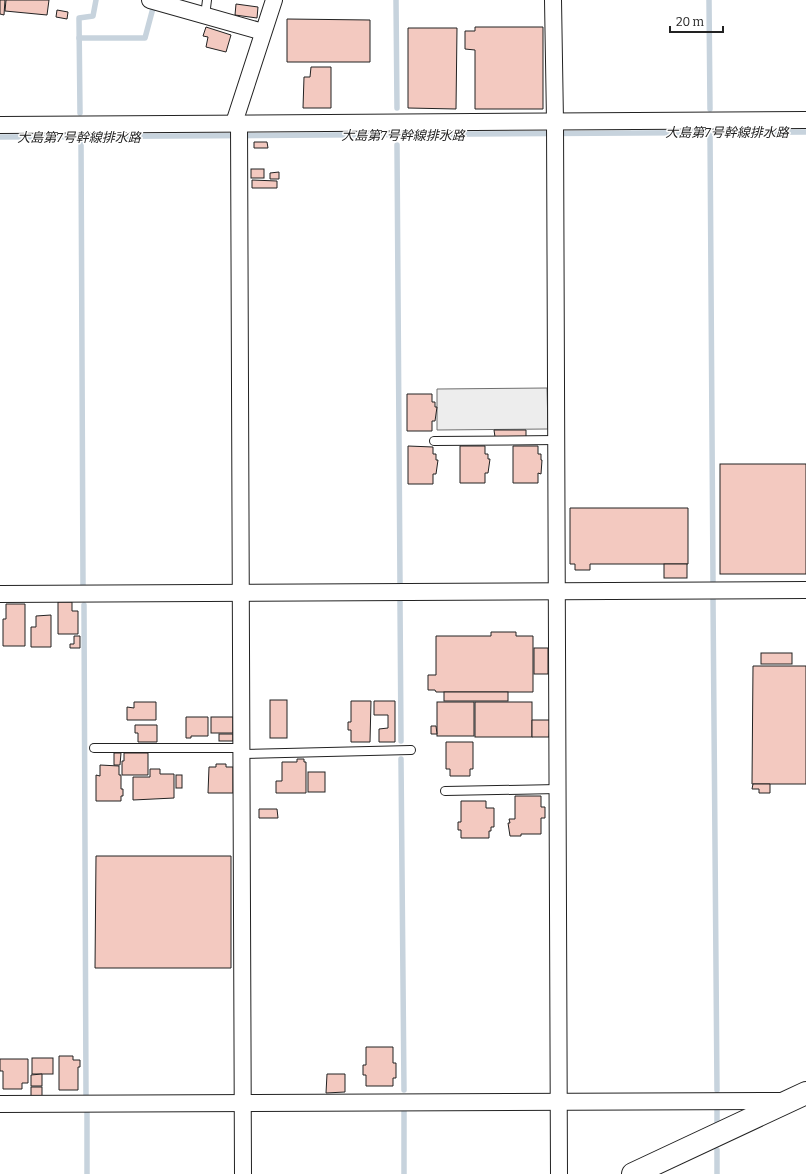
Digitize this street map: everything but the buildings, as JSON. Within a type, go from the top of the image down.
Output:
[{"type":"street","points":[[150,0],[206,8],[263,32]]},
{"type":"street","points":[[243,1174],[238,129],[263,32],[274,0]]},
{"type":"street","points":[[553,0],[555,129],[559,1174]]},
{"type":"street","points":[[0,125],[238,129],[555,129],[806,120]]},
{"type":"street","points":[[0,594],[806,590]]},
{"type":"street","points":[[0,1104],[559,1102],[797,1097]]},
{"type":"street","points":[[632,1174],[797,1097]]},
{"type":"lane","points":[[434,441],[556,440]]},
{"type":"lane","points":[[94,748],[241,751],[411,750]]},
{"type":"lane","points":[[445,791],[558,789]]},
{"type":"shaded area","points":[[547,388],[548,429],[437,430],[437,389]]},
{"type":"waterway","points":[[80,113],[79,18],[93,16],[96,0]]},
{"type":"waterway","points":[[396,0],[397,108]]},
{"type":"waterway","points":[[709,0],[710,109]]},
{"type":"waterway","points":[[79,38],[145,38],[153,8]]},
{"type":"waterway","points":[[710,132],[713,581]]},
{"type":"waterway","name":"大島第7号幹線排水路","points":[[0,137],[806,132]]},
{"type":"waterway","points":[[81,137],[83,586]]},
{"type":"waterway","points":[[397,145],[400,584]]},
{"type":"waterway","points":[[713,598],[717,1090]]},
{"type":"waterway","points":[[400,602],[401,741]]},
{"type":"waterway","points":[[84,605],[86,1095]]},
{"type":"waterway","points":[[401,759],[404,1090]]},
{"type":"waterway","points":[[717,1109],[717,1123]]},
{"type":"waterway","points":[[404,1111],[404,1174]]},
{"type":"waterway","points":[[87,1113],[87,1174]]},
{"type":"waterway","points":[[717,1150],[717,1174]]}]
